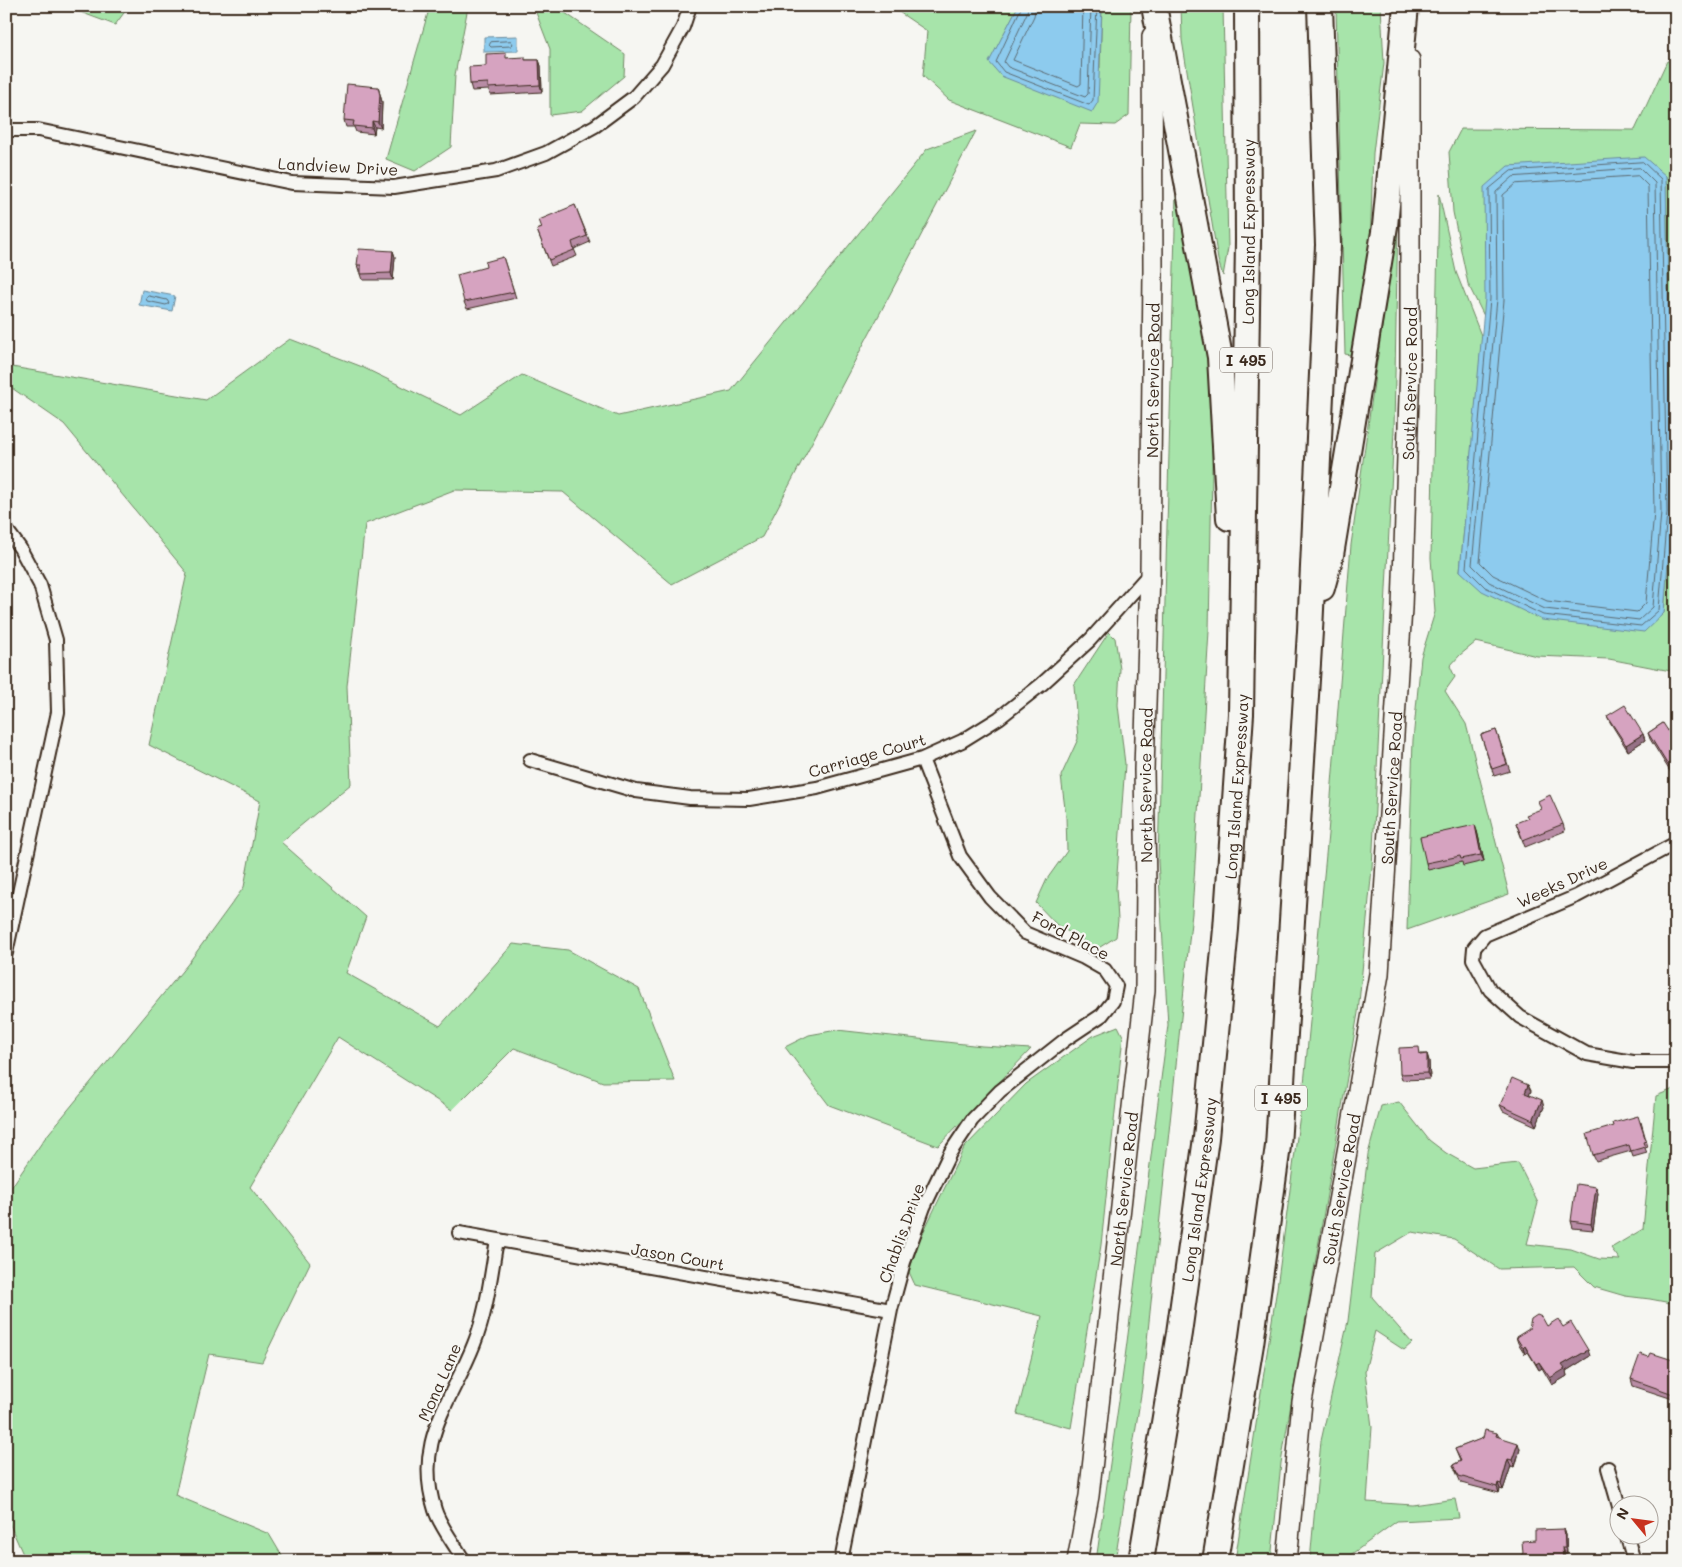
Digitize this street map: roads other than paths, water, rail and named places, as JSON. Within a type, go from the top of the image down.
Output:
[{"type":"highway","points":[[1153,6],[1220,357],[1241,714]]},
{"type":"highway","name":"Long Island Expressway","points":[[1141,1561],[1179,1333],[1206,1138],[1226,929],[1241,714],[1248,241],[1246,6]]},
{"type":"highway","name":"I 495","points":[[1215,1561],[1251,1344],[1278,1146],[1310,631],[1328,245],[1320,6]]},
{"type":"highway","points":[[1310,631],[1331,555],[1385,226],[1406,6]]},
{"type":"main road","name":"North Service Road","points":[[1077,1561],[1090,1496],[1145,990],[1144,770],[1150,573],[1153,6]]},
{"type":"main road","name":"South Service Road","points":[[1287,1561],[1302,1402],[1379,974],[1402,608],[1410,366],[1410,6]]},
{"type":"street","name":"Landview Drive","points":[[6,130],[38,130],[292,183],[394,187],[496,171],[546,153],[595,126],[634,97],[662,65],[683,27],[690,6]]},
{"type":"street","points":[[6,529],[20,548],[40,586],[51,622],[56,640],[58,712],[6,953]]},
{"type":"street","name":"Carriage Court","points":[[530,760],[636,791],[690,798],[749,799],[817,788],[922,759],[962,741],[999,718],[1042,684],[1090,640],[1150,573]]},
{"type":"street","name":"Ford Place","points":[[922,759],[960,856],[990,897],[1025,933],[1084,958],[1105,970],[1116,986]]},
{"type":"street","name":"Weeks Drive","points":[[1676,843],[1577,896],[1485,935],[1474,948],[1473,958],[1490,990],[1520,1017],[1587,1054],[1633,1062],[1676,1062]]},
{"type":"street","name":"Chablis Drive","points":[[841,1561],[891,1310],[904,1262],[924,1207],[950,1154],[972,1120],[1000,1091],[1066,1039],[1102,1015],[1112,1001],[1116,986]]},
{"type":"street","name":"Jason Court","points":[[459,1232],[891,1310]]},
{"type":"street","name":"Mona Lane","points":[[465,1561],[435,1511],[427,1471],[433,1437],[441,1413],[475,1342],[486,1302],[497,1240]]},
{"type":"street","points":[[1608,1468],[1615,1494]]},
{"type":"street","points":[[1629,1544],[1634,1561]]},
{"type":"water","points":[[1018,6],[1102,6],[1098,102],[1092,112],[1001,76],[989,62]]},
{"type":"water","points":[[518,36],[518,51],[484,52],[484,37]]},
{"type":"water","points":[[1644,157],[1666,176],[1672,513],[1664,613],[1644,632],[1542,620],[1482,591],[1460,571],[1485,299],[1484,187],[1508,166]]},
{"type":"water","points":[[142,290],[175,296],[172,311],[139,305]]}]
